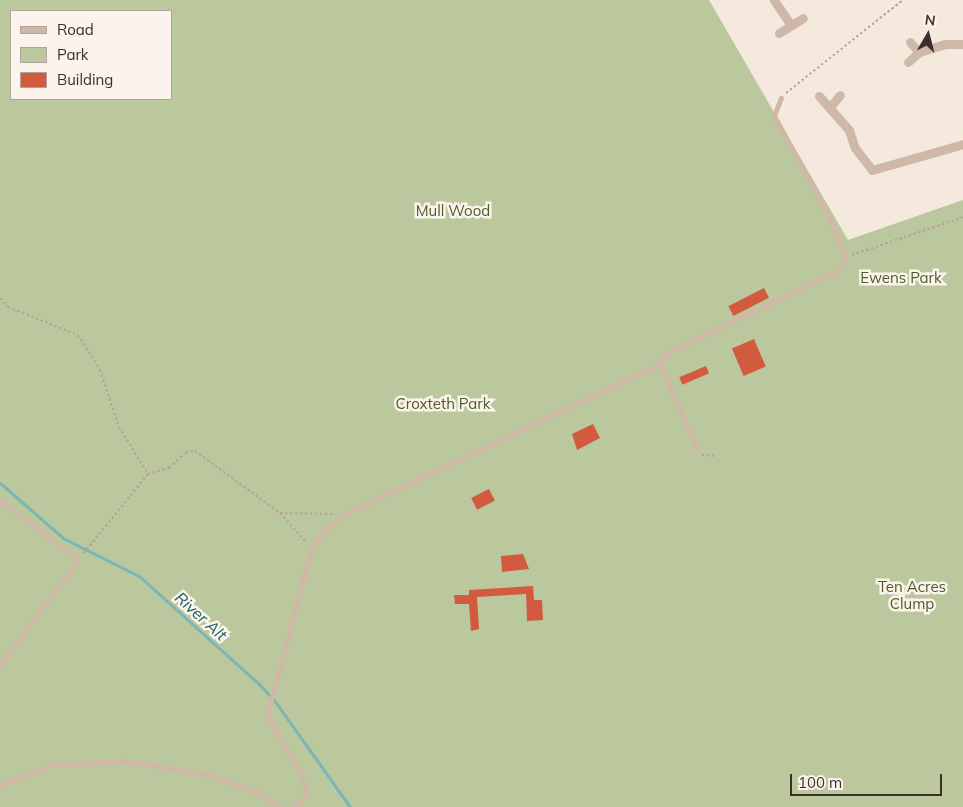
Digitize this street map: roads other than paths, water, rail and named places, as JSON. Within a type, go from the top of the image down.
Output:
[{"type":"street","points":[[774,0],[791,25]]},
{"type":"street","points":[[779,33],[803,18]]},
{"type":"street","points":[[910,42],[919,52]]},
{"type":"street","points":[[908,62],[919,52],[945,44],[963,44]]},
{"type":"street","points":[[831,106],[840,95]]},
{"type":"street","points":[[819,96],[831,106],[849,130],[856,148],[875,171],[963,144]]},
{"type":"lane","points":[[294,807],[307,796],[302,776],[267,716],[272,689],[311,552],[324,530],[345,514],[660,364],[667,354],[837,271],[845,258],[828,215],[774,116],[781,98]]},
{"type":"lane","points":[[660,364],[698,450]]},
{"type":"lane","points":[[0,500],[79,560],[0,666]]},
{"type":"lane","points":[[0,785],[52,765],[128,761],[208,775],[256,791],[281,807]]},
{"type":"waterway","name":"River Alt","points":[[0,483],[63,538],[139,576],[259,684],[274,700],[350,807]]},
{"type":"park label","name":"Mull Wood","points":[[453,211]]},
{"type":"park label","name":"Ewens Park","points":[[901,278]]},
{"type":"park label","name":"Croxteth Park","points":[[443,404]]},
{"type":"park label","name":"Ten Acres Clump","points":[[912,594]]}]
